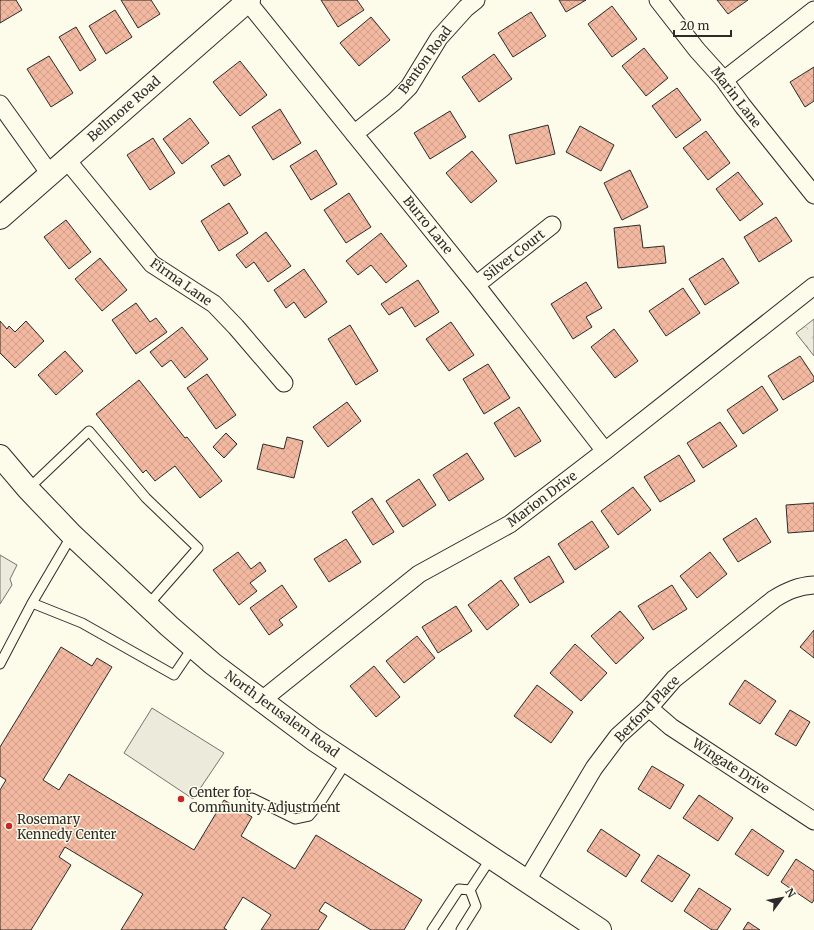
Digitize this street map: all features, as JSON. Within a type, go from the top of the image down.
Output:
[{"type":"main road","name":"Bellmore Road","points":[[0,218],[248,1]]},
{"type":"main road","name":"North Jerusalem Road","points":[[0,456],[28,489],[72,535],[147,606],[213,664],[313,739],[600,930]]},
{"type":"street","name":"Benton Road","points":[[354,134],[394,102],[409,87],[439,38],[466,8],[476,0]]},
{"type":"street","name":"Marin Lane","points":[[658,0],[724,80],[742,106],[814,195]]},
{"type":"street","name":"Burro Lane","points":[[248,1],[476,285],[605,451]]},
{"type":"street","points":[[724,80],[814,10]]},
{"type":"street","points":[[0,104],[50,174]]},
{"type":"street","name":"Firma Lane","points":[[66,159],[152,264],[214,304],[236,327],[284,383]]},
{"type":"street","name":"Silver Court","points":[[476,285],[552,225]]},
{"type":"street","name":"Marion Drive","points":[[262,700],[419,574],[510,524],[814,286]]},
{"type":"street","name":"Berfond Place","points":[[526,882],[594,768],[618,736],[649,708],[674,679],[774,599],[788,590],[802,586],[814,586]]},
{"type":"street","name":"Wingate Drive","points":[[649,708],[671,727],[814,821]]},
{"type":"lane","points":[[28,489],[89,431],[146,498],[198,548],[147,606]]},
{"type":"lane","points":[[0,664],[32,603],[72,535]]},
{"type":"lane","points":[[32,603],[82,623],[174,675],[193,647]]},
{"type":"lane","points":[[252,798],[295,819],[309,816],[320,803],[347,761]]},
{"type":"lane","points":[[470,890],[491,858]]},
{"type":"lane","points":[[432,930],[459,889],[470,890]]},
{"type":"lane","points":[[461,930],[476,906],[470,890]]},
{"type":"green space","points":[[814,319],[814,356],[796,333]]},
{"type":"shaded area","points":[[0,555],[17,565],[10,579],[12,585],[0,604]]},
{"type":"shaded area","points":[[152,708],[224,753],[193,799],[124,753]]},
{"type":"building","points":[[0,0],[16,0],[22,10],[0,23]]},
{"type":"building","points":[[121,0],[151,0],[160,14],[138,28]]},
{"type":"building","points":[[321,0],[357,0],[364,10],[338,27]]},
{"type":"building","points":[[559,0],[586,0],[566,12]]},
{"type":"building","points":[[717,0],[748,0],[728,14]]},
{"type":"building","points":[[612,6],[637,39],[612,57],[588,24]]},
{"type":"building","points":[[115,10],[132,37],[106,54],[89,26]]},
{"type":"building","points":[[531,12],[546,36],[513,57],[498,33]]},
{"type":"building","points":[[371,17],[390,40],[359,66],[340,43]]},
{"type":"building","points":[[76,27],[96,60],[80,71],[59,37]]},
{"type":"building","points":[[644,48],[668,78],[646,96],[622,66]]},
{"type":"building","points":[[494,54],[512,79],[479,102],[462,77]]},
{"type":"building","points":[[49,56],[73,93],[51,107],[27,69]]},
{"type":"building","points":[[240,61],[267,95],[240,116],[213,82]]},
{"type":"building","points":[[814,67],[814,101],[805,107],[790,82]]},
{"type":"building","points":[[677,88],[701,120],[676,138],[652,106]]},
{"type":"building","points":[[280,109],[301,143],[273,160],[252,127]]},
{"type":"building","points":[[450,111],[466,137],[430,159],[414,133]]},
{"type":"building","points":[[190,118],[209,143],[182,164],[163,139]]},
{"type":"building","points":[[548,125],[555,154],[516,164],[509,135]]},
{"type":"building","points":[[580,126],[614,145],[601,171],[566,152]]},
{"type":"building","points":[[706,131],[730,163],[708,180],[683,148]]},
{"type":"building","points":[[153,138],[175,173],[150,190],[127,155]]},
{"type":"building","points":[[316,150],[337,184],[311,200],[290,166]]},
{"type":"building","points":[[472,151],[497,181],[471,203],[446,173]]},
{"type":"building","points":[[229,155],[241,175],[224,186],[211,166]]},
{"type":"building","points":[[630,170],[648,207],[622,220],[604,183]]},
{"type":"building","points":[[738,172],[763,204],[740,221],[716,189]]},
{"type":"building","points":[[349,193],[371,227],[346,243],[324,210]]},
{"type":"building","points":[[229,203],[248,233],[219,251],[201,221]]},
{"type":"building","points":[[776,217],[792,241],[759,262],[744,237]]},
{"type":"building","points":[[66,220],[91,252],[69,269],[44,237]]},
{"type":"building","points":[[640,225],[643,248],[664,246],[666,263],[618,268],[614,228]]},
{"type":"building","points":[[266,232],[291,266],[268,282],[254,262],[246,268],[236,255]]},
{"type":"building","points":[[381,233],[407,266],[386,283],[371,265],[358,275],[346,261]]},
{"type":"building","points":[[100,258],[127,290],[102,311],[75,279]]},
{"type":"building","points":[[723,258],[739,283],[705,305],[689,279]]},
{"type":"building","points":[[304,269],[327,302],[305,318],[294,302],[286,308],[274,290]]},
{"type":"building","points":[[418,280],[439,312],[415,327],[402,307],[389,315],[381,304]]},
{"type":"building","points":[[586,282],[602,308],[586,317],[592,327],[573,339],[551,304]]},
{"type":"building","points":[[683,288],[700,313],[666,336],[649,311]]},
{"type":"building","points":[[136,303],[150,322],[156,318],[167,332],[136,354],[112,320]]},
{"type":"building","points":[[0,321],[7,329],[9,326],[15,332],[26,321],[44,341],[15,368],[0,353]]},
{"type":"building","points":[[451,322],[474,355],[449,371],[426,339]]},
{"type":"building","points":[[350,325],[378,371],[356,385],[328,339]]},
{"type":"building","points":[[182,327],[208,359],[185,378],[171,360],[162,367],[150,352]]},
{"type":"building","points":[[614,329],[638,361],[615,378],[591,347]]},
{"type":"building","points":[[65,351],[83,371],[56,395],[38,375]]},
{"type":"building","points":[[800,356],[814,377],[814,381],[783,400],[768,376]]},
{"type":"building","points":[[488,364],[510,398],[484,414],[463,379]]},
{"type":"building","points":[[207,374],[236,415],[216,429],[187,388]]},
{"type":"building","points":[[139,380],[185,438],[187,437],[222,481],[200,498],[175,466],[155,481],[146,470],[143,473],[96,414]]},
{"type":"building","points":[[762,386],[778,410],[743,434],[727,410]]},
{"type":"building","points":[[347,402],[361,421],[328,447],[313,427]]},
{"type":"building","points":[[519,407],[541,441],[515,457],[494,423]]},
{"type":"building","points":[[720,422],[737,446],[703,468],[687,443]]},
{"type":"building","points":[[226,433],[237,444],[224,458],[213,447]]},
{"type":"building","points":[[287,437],[303,441],[294,478],[257,469],[263,444],[284,449]]},
{"type":"building","points":[[467,453],[484,479],[449,501],[433,475]]},
{"type":"building","points":[[679,455],[695,481],[660,502],[644,477]]},
{"type":"building","points":[[419,479],[436,505],[403,527],[386,501]]},
{"type":"building","points":[[633,487],[651,510],[618,535],[601,511]]},
{"type":"building","points":[[372,498],[394,532],[373,545],[352,512]]},
{"type":"building","points":[[814,503],[814,531],[788,533],[786,505]]},
{"type":"building","points":[[756,518],[771,542],[738,562],[723,539]]},
{"type":"building","points":[[592,521],[609,547],[575,570],[558,544]]},
{"type":"building","points":[[346,539],[361,562],[329,582],[314,559]]},
{"type":"building","points":[[238,552],[251,569],[260,562],[266,571],[250,583],[257,591],[239,605],[213,570]]},
{"type":"building","points":[[710,552],[727,574],[697,598],[680,576]]},
{"type":"building","points":[[549,556],[564,582],[530,603],[514,578]]},
{"type":"building","points":[[501,580],[519,605],[487,630],[468,605]]},
{"type":"building","points":[[282,585],[297,607],[279,620],[283,625],[269,635],[250,608]]},
{"type":"building","points":[[672,585],[687,609],[653,630],[638,606]]},
{"type":"building","points":[[456,606],[472,631],[438,653],[422,627]]},
{"type":"building","points":[[620,611],[644,638],[616,664],[591,636]]},
{"type":"building","points":[[814,630],[814,658],[800,647]]},
{"type":"building","points":[[417,636],[435,658],[404,683],[386,661]]},
{"type":"building","points":[[575,644],[607,673],[581,701],[550,673]]},
{"type":"building","points":[[61,647],[92,666],[97,658],[112,667],[43,780],[59,790],[69,774],[194,850],[224,800],[252,817],[241,836],[295,869],[316,835],[422,900],[404,930],[371,930],[325,902],[319,911],[327,916],[318,930],[261,930],[271,915],[243,897],[224,928],[227,930],[121,930],[143,894],[65,847],[59,857],[71,865],[31,930],[0,930],[0,790],[6,780],[0,776],[0,747]]},
{"type":"building","points":[[374,666],[400,697],[376,717],[350,686]]},
{"type":"building","points":[[745,680],[776,701],[760,724],[729,704]]},
{"type":"building","points":[[537,685],[573,712],[551,743],[514,716]]},
{"type":"building","points":[[790,710],[810,722],[796,746],[775,734]]},
{"type":"building","points":[[652,766],[684,785],[670,809],[638,789]]},
{"type":"building","points":[[699,795],[733,818],[718,841],[683,818]]},
{"type":"building","points":[[601,829],[640,855],[626,877],[587,851]]},
{"type":"building","points":[[752,829],[784,851],[768,876],[735,854]]},
{"type":"building","points":[[658,855],[690,875],[672,902],[641,881]]},
{"type":"building","points":[[796,859],[814,871],[814,900],[812,903],[781,882]]},
{"type":"building","points":[[699,888],[731,909],[717,930],[712,930],[684,911]]},
{"type":"building","points":[[748,922],[760,930],[743,930]]},
{"type":"place","name":"Center for Community Adjustment","points":[[181,799]]},
{"type":"place","name":"Rosemary Kennedy Center","points":[[9,826]]}]
